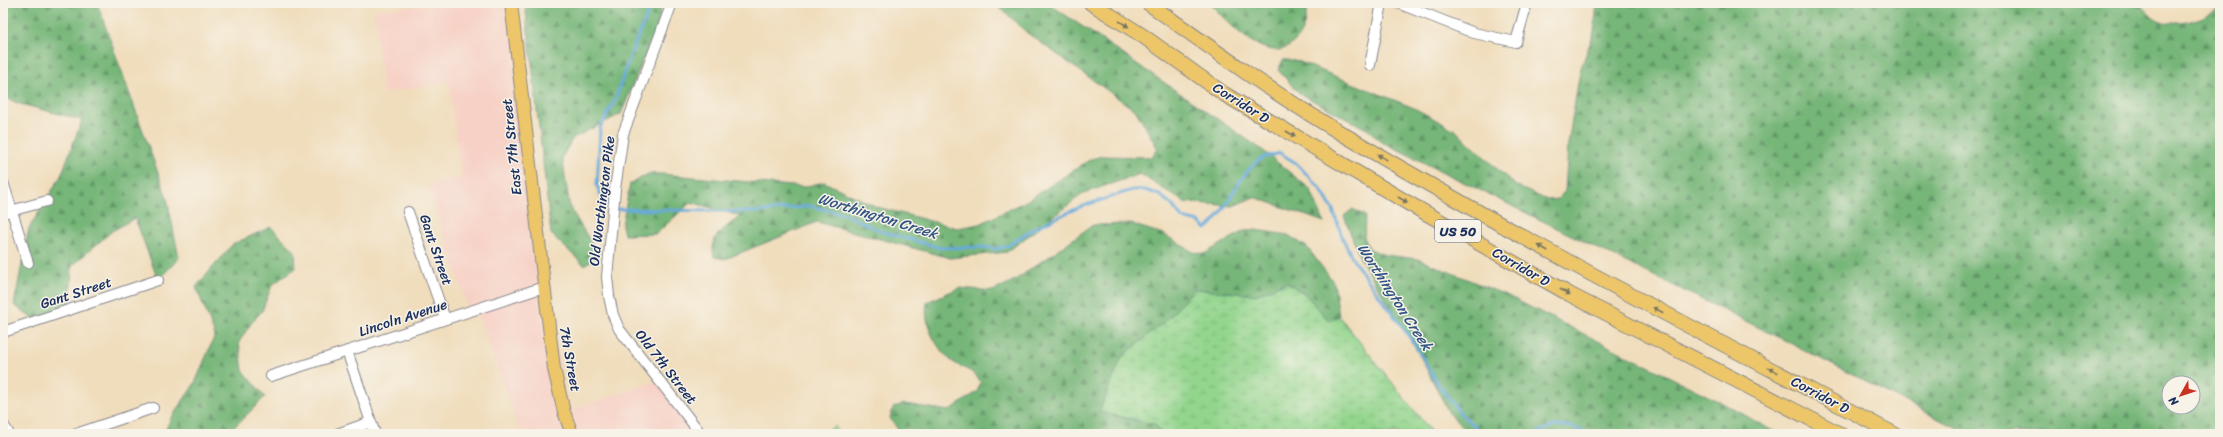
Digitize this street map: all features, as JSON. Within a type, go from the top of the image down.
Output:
[{"type":"highway","name":"Corridor D","points":[[1091,3],[1143,36],[1224,94],[1408,203],[1569,294],[1840,434]]},
{"type":"highway","name":"Corridor D","points":[[1148,3],[1208,46],[1351,139],[1594,277],[1894,434]]},
{"type":"main road","name":"East 7th Street","points":[[512,3],[544,287]]},
{"type":"main road","name":"7th Street","points":[[544,287],[554,369],[564,412],[572,434]]},
{"type":"street","name":"Old Worthington Pike","points":[[613,315],[608,296],[607,277],[615,189],[623,134],[672,3]]},
{"type":"street","points":[[1370,65],[1382,3]]},
{"type":"street","points":[[1398,3],[1474,32],[1516,42],[1527,3]]},
{"type":"street","points":[[3,182],[8,212],[28,263]]},
{"type":"street","points":[[8,212],[47,201]]},
{"type":"street","name":"Gant Street","points":[[408,212],[445,319]]},
{"type":"street","name":"Gant Street","points":[[3,332],[158,280]]},
{"type":"street","name":"Lincoln Avenue","points":[[272,376],[544,287]]},
{"type":"street","name":"Old 7th Street","points":[[613,315],[630,344],[701,434]]},
{"type":"street","points":[[347,351],[375,434]]},
{"type":"street","points":[[76,434],[153,408]]},
{"type":"street","points":[[337,434],[371,422]]},
{"type":"street","points":[[3,424],[8,434]]},
{"type":"shaded area","points":[[448,3],[511,3],[565,412],[659,380],[701,434],[521,434],[476,309],[469,311],[428,186],[461,177],[449,82],[383,93],[374,11]]},
{"type":"green space","points":[[3,3],[97,3],[167,198],[179,258],[158,280],[135,218],[112,231],[72,266],[70,304],[33,319],[14,305],[29,228],[61,176],[82,120],[17,103],[3,96]]},
{"type":"green space","points":[[525,3],[662,3],[658,23],[621,114],[573,138],[562,157],[570,208],[594,247],[594,259],[584,265],[551,234]]},
{"type":"green space","points":[[995,3],[1048,3],[1261,149],[1310,189],[1324,222],[1254,197],[1233,206],[1184,202],[1140,174],[1084,193],[1007,252],[950,258],[817,222],[725,259],[714,257],[714,242],[716,237],[724,229],[740,216],[691,202],[656,234],[624,235],[622,225],[630,184],[650,173],[803,187],[824,182],[877,207],[957,228],[980,224],[1028,200],[1091,159],[1103,156],[1152,157],[1158,149],[1136,111],[1026,32]]},
{"type":"green space","points":[[1209,3],[1308,3],[1301,33],[1288,47],[1277,50],[1264,48],[1251,41],[1227,22]]},
{"type":"green space","points":[[1597,3],[2140,3],[2155,18],[2170,23],[2188,22],[2206,16],[2220,8],[2220,434],[1968,434],[1784,340],[1378,140],[1372,132],[1299,93],[1278,70],[1283,60],[1295,60],[1414,108],[1455,130],[1516,186],[1547,200],[1558,199],[1565,191],[1568,144],[1580,71],[1594,32]]},
{"type":"green space","points":[[1353,209],[1365,216],[1364,240],[1370,249],[1385,255],[1418,259],[1508,296],[1734,409],[1778,434],[1471,434],[1450,415],[1419,354],[1360,258],[1344,216]]},
{"type":"green space","points":[[1131,224],[1163,234],[1193,252],[1204,254],[1244,231],[1255,230],[1288,235],[1307,247],[1334,283],[1339,316],[1329,321],[1306,295],[1287,282],[1256,295],[1194,289],[1170,317],[1122,357],[1099,412],[1155,424],[1162,434],[901,434],[890,418],[894,407],[905,404],[949,411],[977,392],[981,382],[971,372],[947,357],[936,343],[927,319],[927,302],[959,288],[993,291],[1015,280],[1093,225]]},
{"type":"green space","points":[[271,227],[295,251],[296,268],[272,285],[262,311],[252,322],[239,342],[243,370],[265,397],[227,434],[164,434],[170,420],[195,383],[215,335],[196,287],[233,244]]},
{"type":"green space","points":[[1287,282],[1306,295],[1329,321],[1339,316],[1433,434],[1162,434],[1155,424],[1099,412],[1122,357],[1170,317],[1194,289],[1256,295]]},
{"type":"green space","points":[[835,426],[840,434],[822,434]]},
{"type":"waterway","name":"Worthington Creek","points":[[611,208],[603,200],[597,186],[600,128],[615,100],[629,59],[652,3]]},
{"type":"waterway","name":"Worthington Creek","points":[[616,209],[758,212],[810,206],[844,214],[883,232],[941,248],[984,247],[996,249],[1009,245],[1034,228],[1080,207],[1132,190],[1145,190],[1160,195],[1172,205],[1182,218],[1199,222],[1206,229],[1221,213],[1251,167],[1261,159],[1280,153],[1296,163],[1320,188],[1333,210],[1343,239],[1354,261],[1411,339],[1440,387],[1461,414],[1482,434]]},
{"type":"waterway","name":"Worthington Creek","points":[[1536,434],[1542,430],[1555,426],[1569,426],[1588,434]]}]
